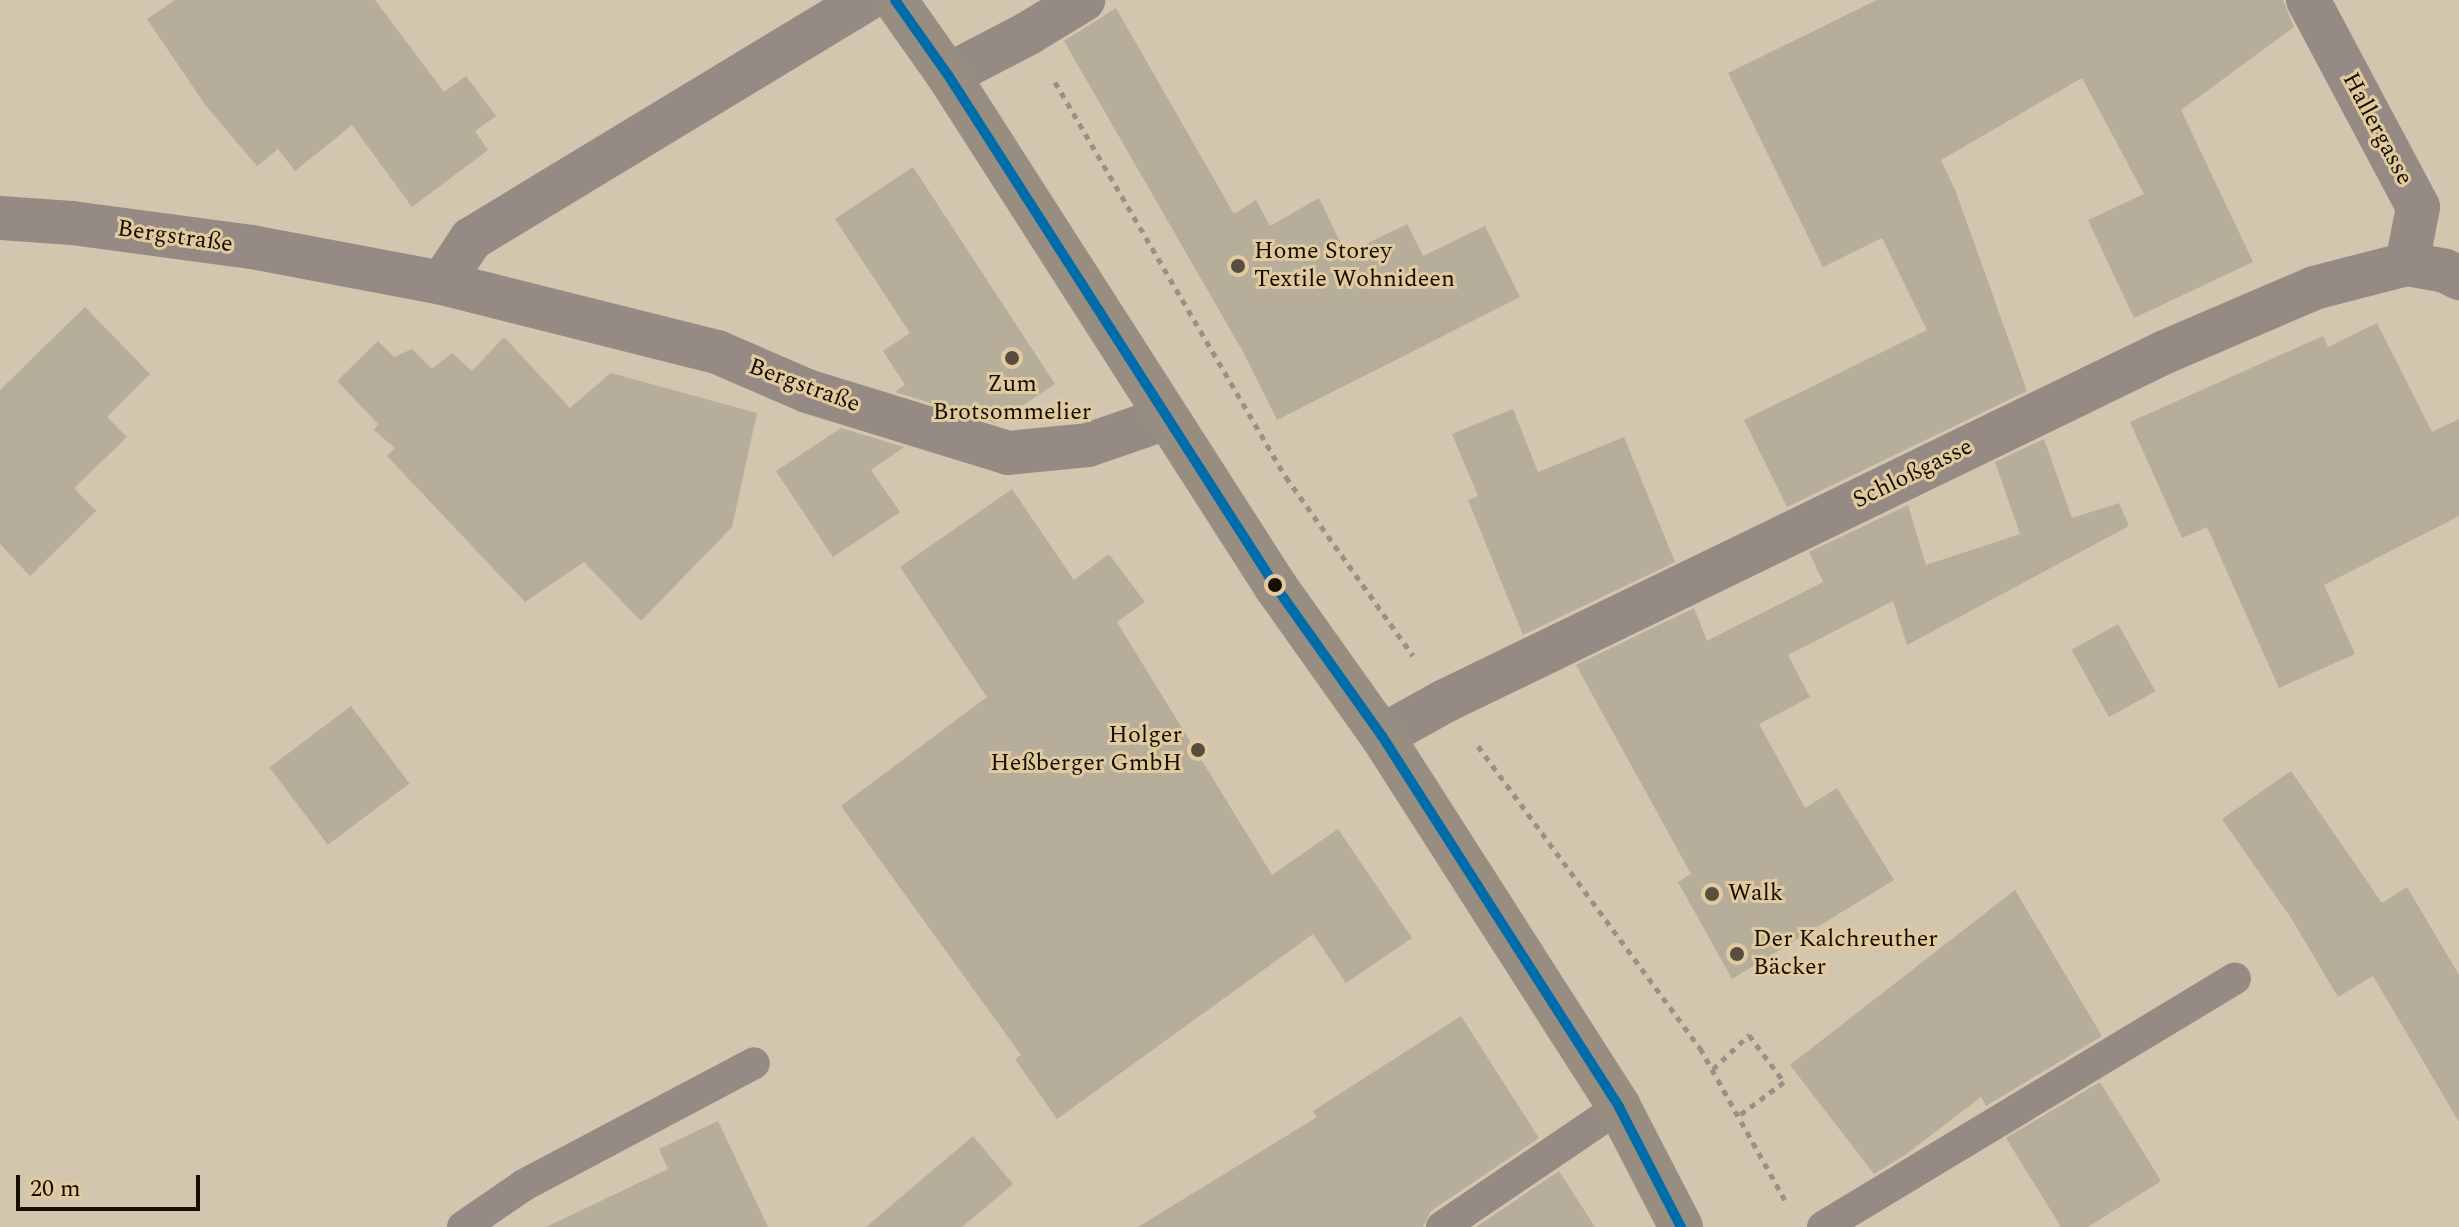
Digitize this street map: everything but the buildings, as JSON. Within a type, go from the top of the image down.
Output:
[{"type":"main road","points":[[895,0],[948,75],[1276,587],[1382,736],[1619,1107],[1681,1227]]},
{"type":"street","points":[[442,283],[471,239],[866,0]]},
{"type":"street","points":[[948,75],[1027,34],[1083,0]]},
{"type":"street","name":"Hallergasse","points":[[2308,0],[2418,207],[2442,265]]},
{"type":"street","name":"Bergstraße","points":[[0,218],[72,223],[252,247],[442,283],[717,352],[807,391],[1008,453],[1088,445],[1166,418]]},
{"type":"street","name":"Schloßgasse","points":[[1382,736],[1445,701],[2165,352],[2314,288],[2442,265]]},
{"type":"lane","points":[[1823,1227],[2235,978]]},
{"type":"lane","points":[[463,1227],[524,1185],[754,1063]]},
{"type":"lane","points":[[1442,1227],[1619,1107]]},
{"type":"path","points":[[1027,34],[1286,477],[1713,1069],[1793,1213]]},
{"type":"path","points":[[1713,1069],[1749,1035],[1784,1082],[1738,1116]]},
{"type":"transit line","points":[[895,0],[948,75],[1276,587],[1382,736],[1619,1107],[1681,1227]]},
{"type":"place","name":"Home Storey Textile Wohnideen","points":[[1238,266]]},
{"type":"place","name":"Zum Brotsommelier","points":[[1012,358]]},
{"type":"place","name":"Holger Heßberger GmbH","points":[[1198,750]]},
{"type":"place","name":"Walk","points":[[1712,894]]},
{"type":"place","name":"Der Kalchreuther Bäcker","points":[[1737,954]]}]
